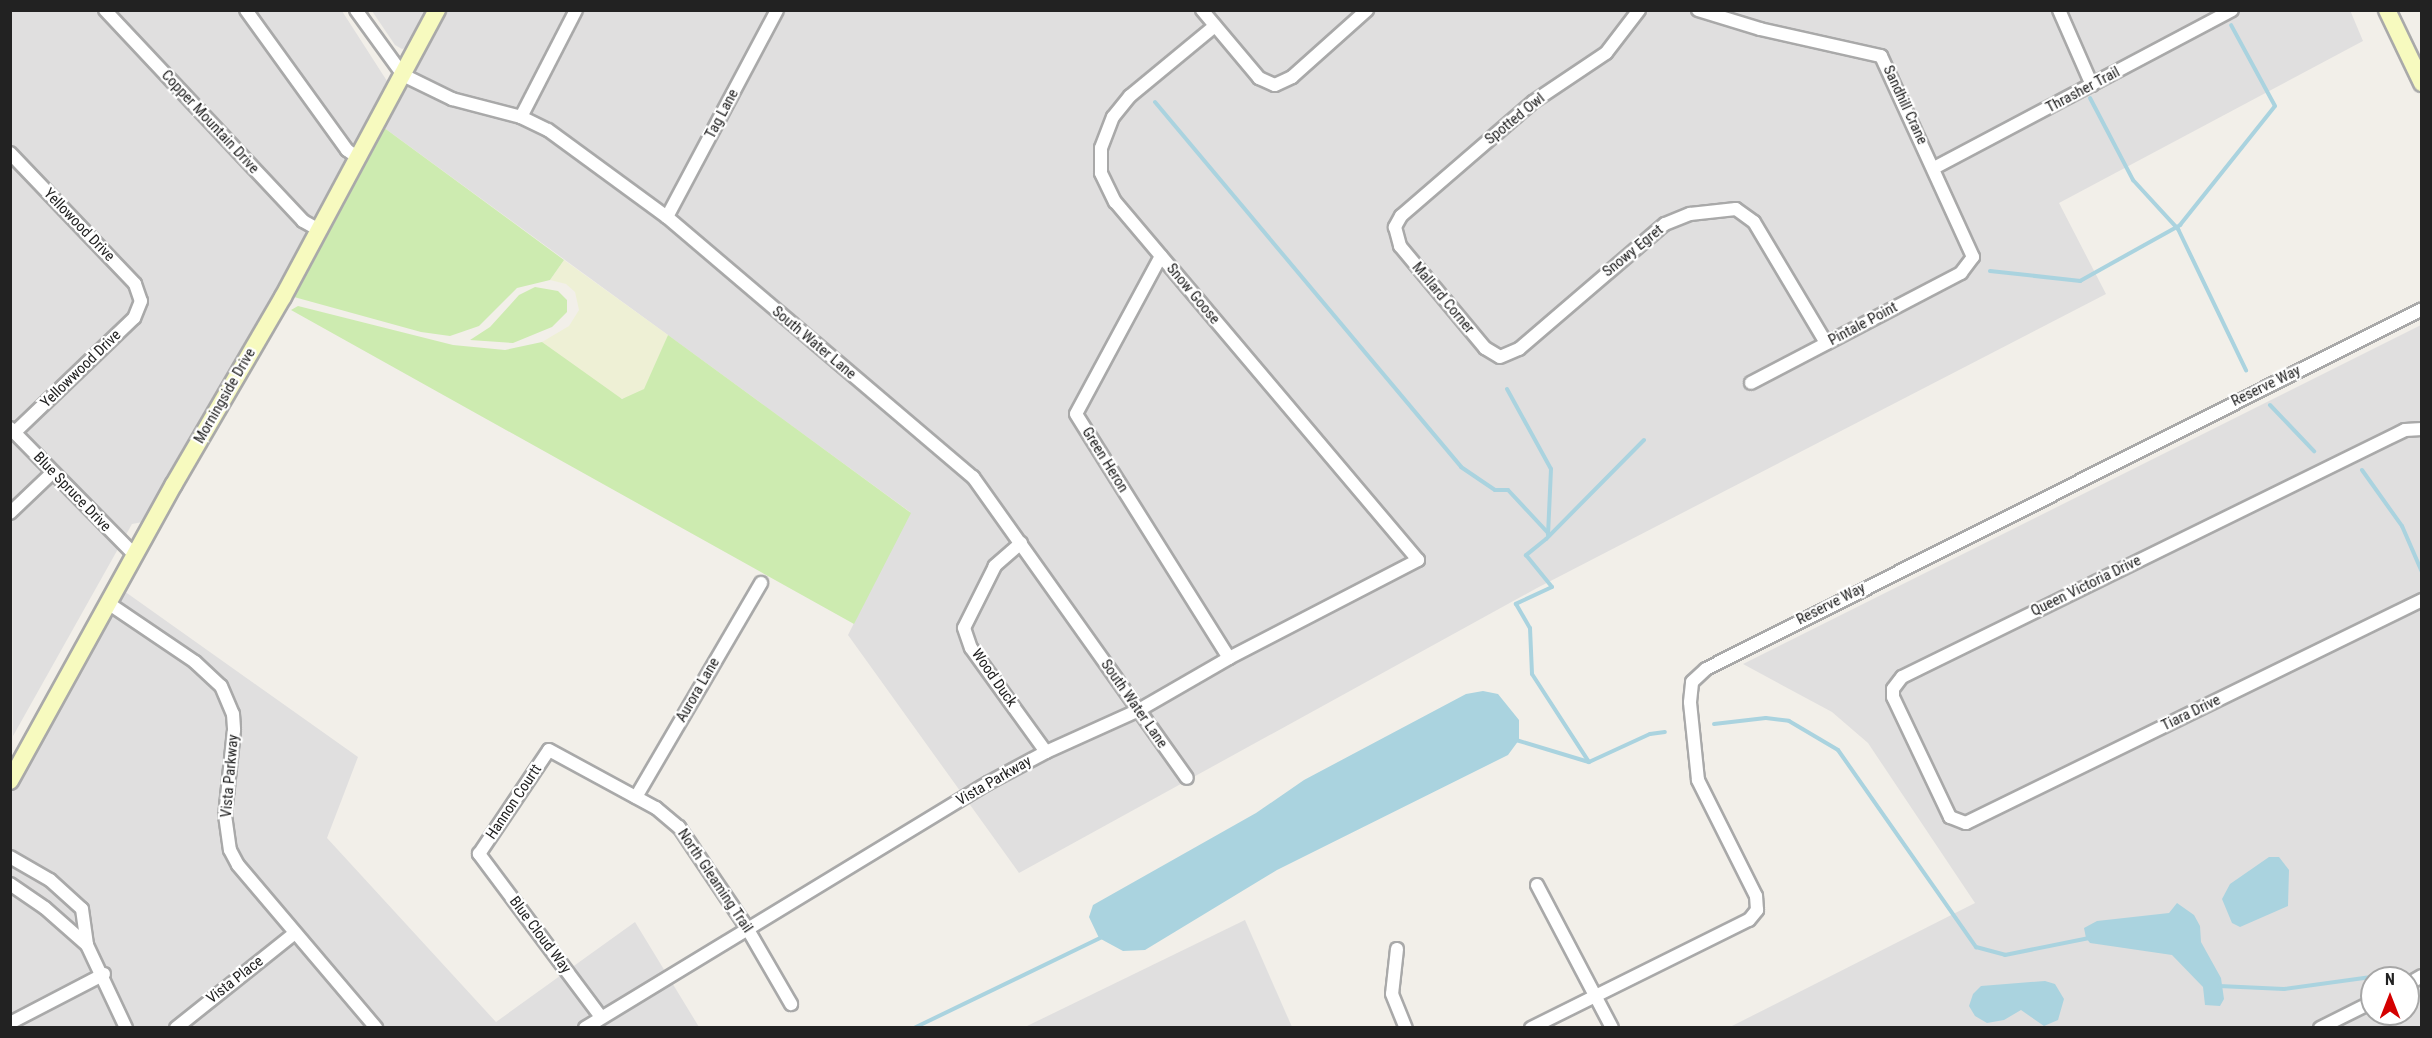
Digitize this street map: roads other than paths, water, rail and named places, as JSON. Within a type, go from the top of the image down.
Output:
[{"type":"street","name":"Copper Mountain Drive","points":[[105,10],[303,221],[319,230]]},
{"type":"street","points":[[246,10],[347,150],[358,158]]},
{"type":"street","name":"South Water Lane","points":[[356,10],[403,75],[452,99],[521,117],[559,137],[667,218],[973,477],[1187,778]]},
{"type":"street","name":"Morningside Drive","points":[[10,781],[319,230],[437,10]]},
{"type":"street","points":[[521,117],[576,10]]},
{"type":"street","name":"Tag Lane","points":[[667,218],[777,10]]},
{"type":"street","points":[[1202,10],[1259,78],[1275,85],[1292,76],[1367,10]]},
{"type":"street","name":"Spotted Owl","points":[[1395,232],[1401,216],[1517,115],[1606,53],[1640,10]]},
{"type":"street","name":"Sandhill Crane","points":[[1698,10],[1760,29],[1863,49],[1881,56],[1971,250],[1971,263]]},
{"type":"street","points":[[2059,10],[2092,85]]},
{"type":"street","name":"Thrasher Trail","points":[[1934,168],[2232,10]]},
{"type":"street","points":[[2387,10],[2421,82]]},
{"type":"street","name":"Snow Goose","points":[[1215,26],[1130,96],[1113,117],[1101,148],[1101,173],[1115,202],[1418,560]]},
{"type":"street","name":"Yellowood Drive","points":[[10,153],[135,284],[141,301]]},
{"type":"street","name":"Snowy Egret","points":[[1500,357],[1519,349],[1654,231],[1679,218],[1725,208],[1750,216],[1826,344]]},
{"type":"street","name":"Mallard Corner","points":[[1395,232],[1400,246],[1441,296],[1485,348],[1500,357]]},
{"type":"street","name":"Green Heron","points":[[1161,256],[1076,414],[1229,658]]},
{"type":"street","name":"Pintale Point","points":[[1751,383],[1961,273],[1971,263]]},
{"type":"street","name":"Yellowwood Drive","points":[[13,430],[134,318],[141,301]]},
{"type":"street","name":"Reserve Way","points":[[1531,1028],[1749,920],[1757,910],[1756,896],[1698,780],[1690,702],[1692,682],[1706,669],[2421,309]]},
{"type":"street","name":"Queen Victoria Drive","points":[[1959,823],[1950,817],[1895,704],[1893,689],[1902,677],[2405,430],[2421,429]]},
{"type":"street","name":"Blue Spruce Drive","points":[[13,430],[52,473],[135,555]]},
{"type":"street","points":[[10,513],[52,473]]},
{"type":"street","name":"Wood Duck","points":[[1021,543],[995,566],[964,628],[971,648],[1046,752]]},
{"type":"street","name":"Vista Parkway","points":[[585,1028],[747,928],[1046,752],[1139,710],[1229,658],[1418,560]]},
{"type":"street","name":"Aurora Lane","points":[[636,797],[761,583]]},
{"type":"street","name":"Tiara Drive","points":[[1959,823],[1971,821],[2421,600]]},
{"type":"street","name":"Vista Parkway","points":[[108,603],[195,662],[221,686],[233,714],[225,815],[230,850],[238,865],[376,1028]]},
{"type":"street","name":"North Gleaming Trail","points":[[549,750],[636,797],[679,827],[747,928],[791,1004]]},
{"type":"street","name":"Hannon Courtt","points":[[479,854],[549,750]]},
{"type":"street","name":"Blue Cloud Way","points":[[479,854],[600,1017]]},
{"type":"street","points":[[10,857],[50,880],[82,909],[87,945]]},
{"type":"street","points":[[10,885],[45,908],[87,945],[104,974],[126,1028]]},
{"type":"street","points":[[1537,885],[1612,1028]]},
{"type":"street","name":"Vista Place","points":[[176,1028],[295,933]]},
{"type":"street","points":[[1397,949],[1392,994],[1406,1028]]},
{"type":"street","points":[[10,1023],[104,974]]},
{"type":"street","points":[[2320,1028],[2360,1008]]},
{"type":"water","points":[[1483,691],[1498,694],[1519,720],[1519,740],[1508,755],[1277,870],[1145,950],[1123,951],[1099,938],[1089,917],[1093,905],[1256,813],[1304,780],[1466,694]]},
{"type":"water","points":[[2269,857],[2279,857],[2289,870],[2288,906],[2240,927],[2232,923],[2222,899],[2230,884]]},
{"type":"water","points":[[2177,903],[2194,915],[2200,926],[2201,942],[2221,978],[2224,999],[2220,1006],[2205,1005],[2203,987],[2172,955],[2090,943],[2086,938],[2084,928],[2097,921],[2169,913]]},
{"type":"water","points":[[2045,981],[2055,984],[2064,999],[2058,1020],[2044,1026],[2021,1010],[2004,1020],[1987,1023],[1975,1016],[1969,1006],[1973,994],[1981,986]]},
{"type":"waterway","points":[[1990,271],[2080,281],[2180,225],[2275,106],[2231,25]]},
{"type":"waterway","points":[[2090,98],[2133,180],[2178,229],[2246,370]]},
{"type":"waterway","points":[[1155,102],[1461,467],[1495,490],[1508,490],[1549,534]]},
{"type":"waterway","points":[[1507,389],[1551,469],[1548,535]]},
{"type":"waterway","points":[[2270,405],[2314,451]]},
{"type":"waterway","points":[[1644,440],[1546,539],[1526,555],[1552,587],[1516,604],[1530,628],[1532,674],[1589,762],[1650,734],[1665,732]]},
{"type":"waterway","points":[[2362,470],[2402,526],[2422,572]]},
{"type":"waterway","points":[[1714,724],[1766,718],[1789,721],[1838,750],[1976,947],[2005,955],[2089,938]]},
{"type":"waterway","points":[[1516,740],[1589,762]]},
{"type":"waterway","points":[[914,1028],[1102,937]]},
{"type":"waterway","points":[[2219,986],[2284,989],[2360,979]]}]
